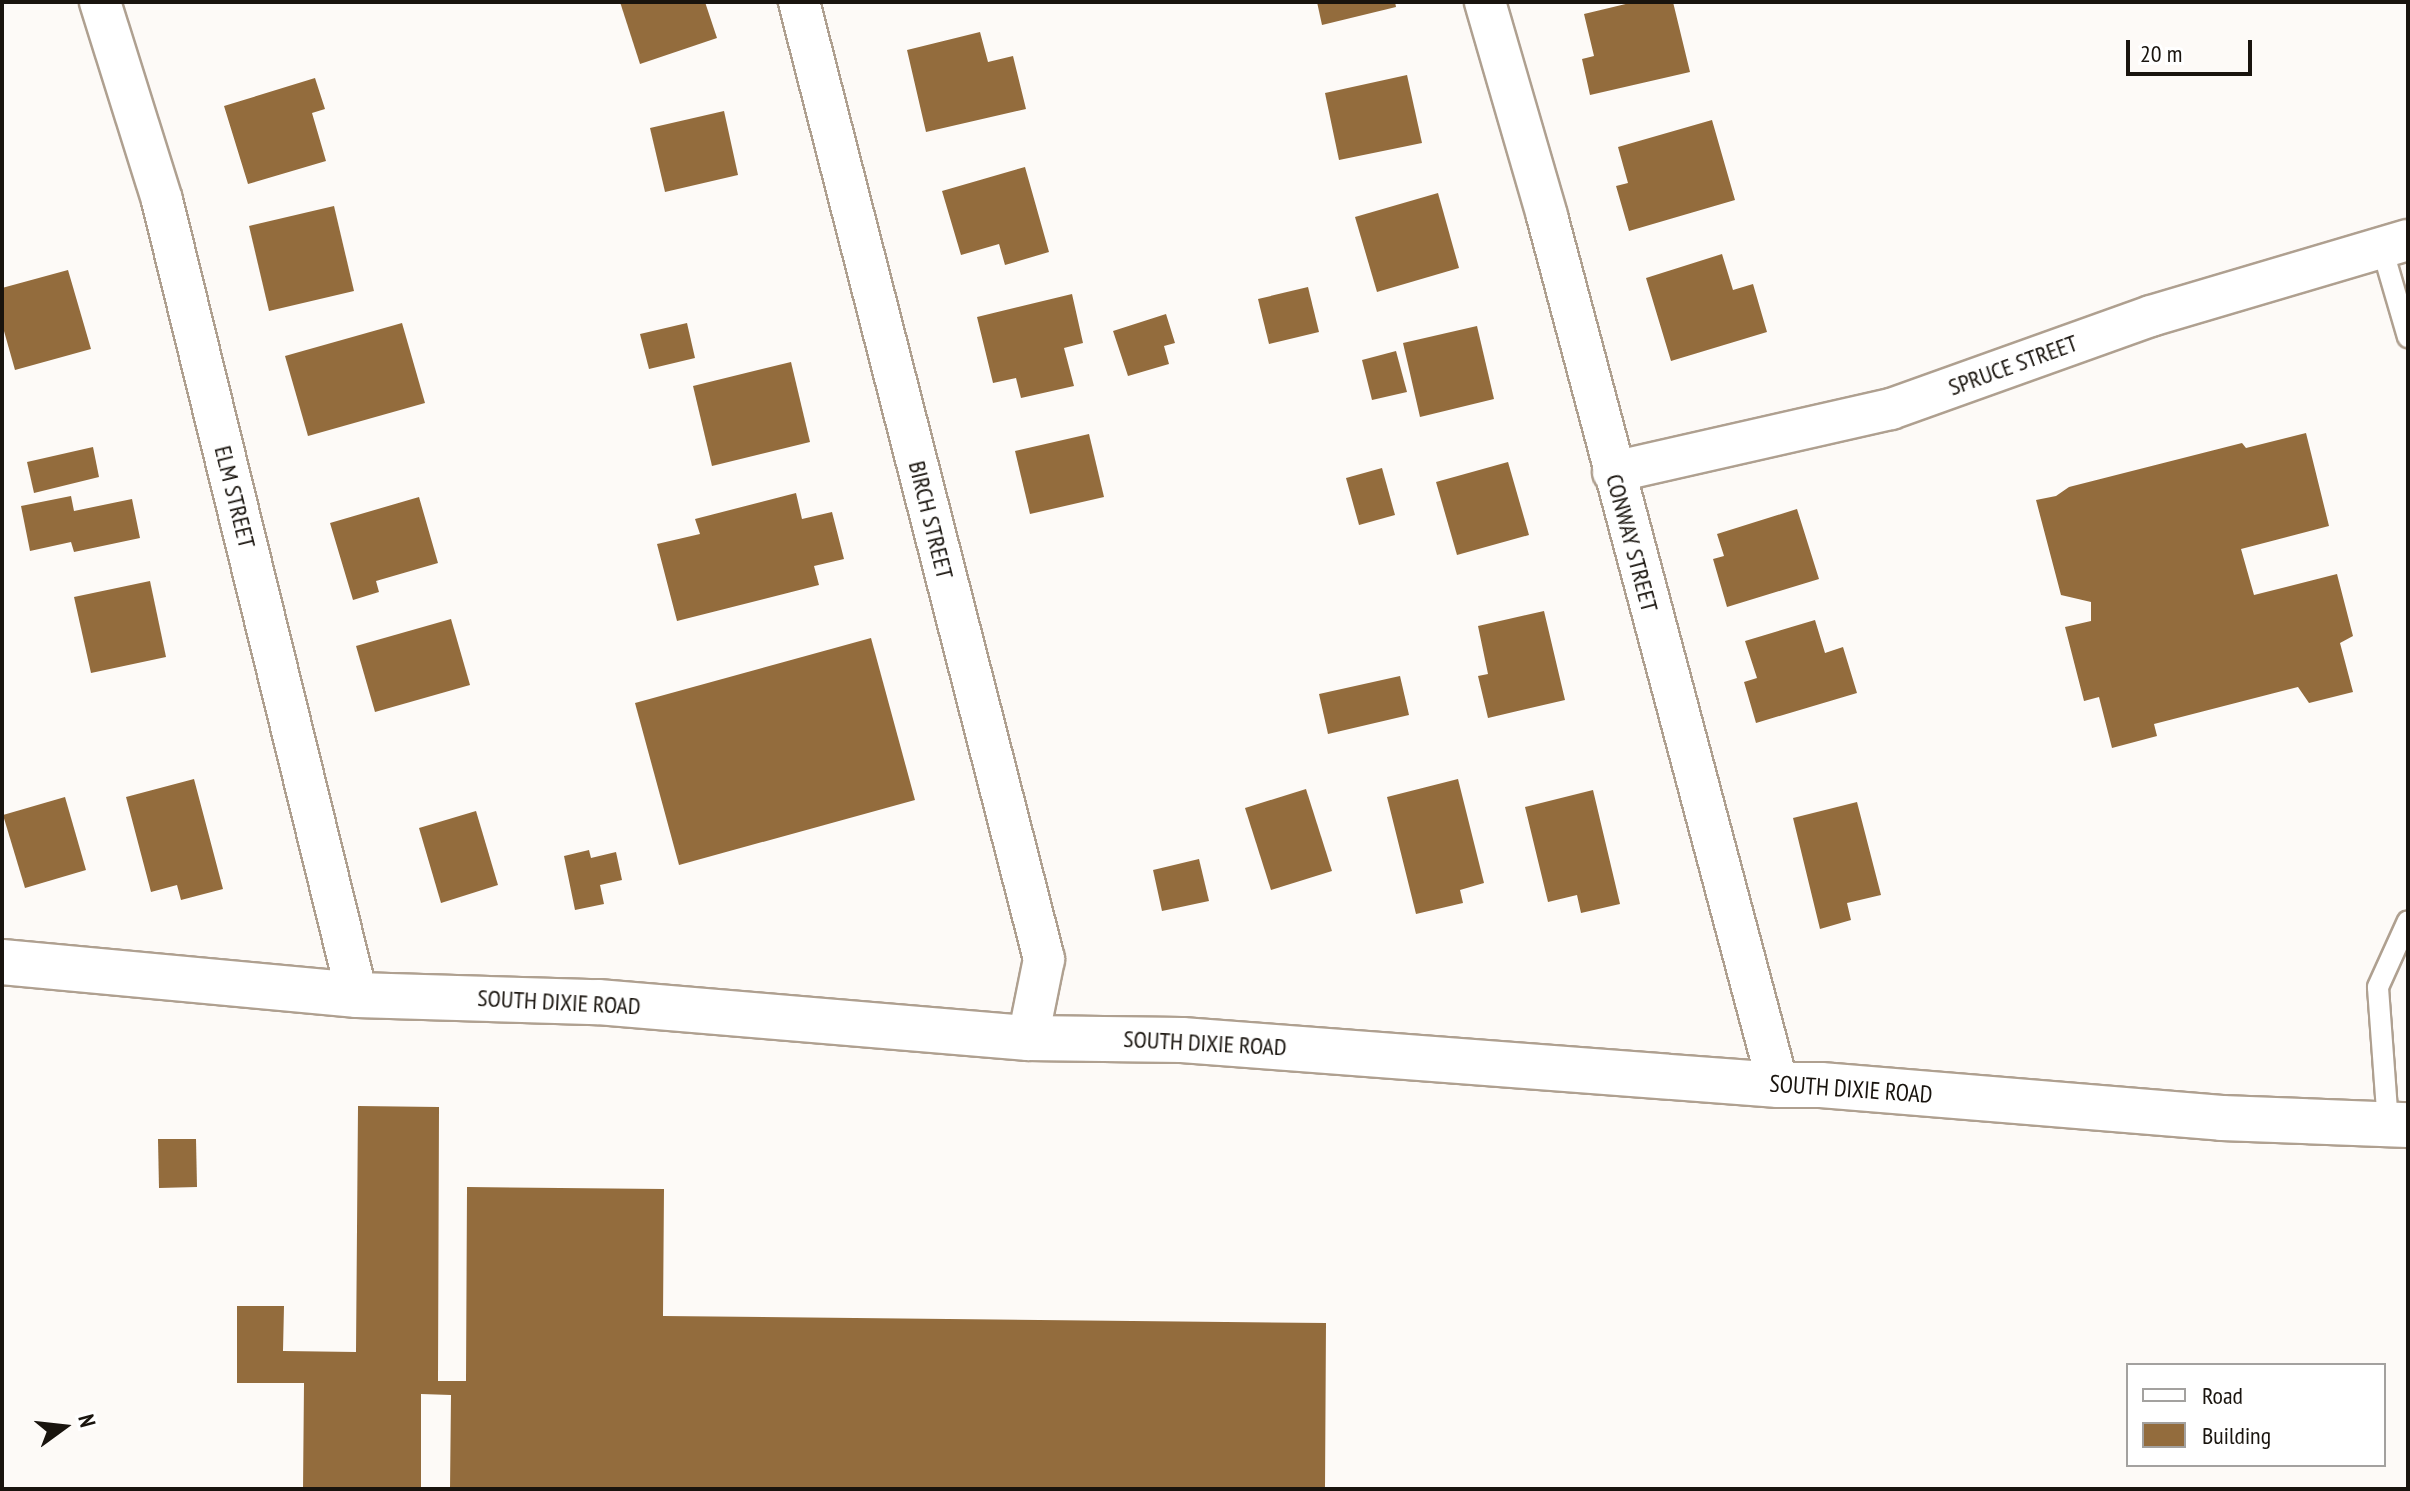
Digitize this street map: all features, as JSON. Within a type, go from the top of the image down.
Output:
[{"type":"main road","name":"SOUTH DIXIE ROAD","points":[[2,962],[357,995],[598,1002],[1028,1038],[1182,1040],[1778,1085],[1821,1085],[2222,1118],[2398,1125]]},
{"type":"street","name":"ELM STREET","points":[[100,2],[162,200],[357,995]]},
{"type":"street","name":"BIRCH STREET","points":[[799,2],[1044,959],[1028,1038]]},
{"type":"street","name":"CONWAY STREET","points":[[1485,2],[1547,216],[1778,1085]]},
{"type":"street","name":"SPRUCE STREET","points":[[1613,472],[1891,409],[2151,316],[2395,244]]},
{"type":"lane","points":[[2395,244],[2408,337]]},
{"type":"lane","points":[[2398,1125],[2378,987],[2408,921]]},
{"type":"building","points":[[620,2],[705,2],[717,38],[640,64]]},
{"type":"building","points":[[1317,2],[1395,2],[1396,7],[1322,25]]},
{"type":"building","points":[[1634,2],[1673,2],[1690,72],[1590,95],[1582,59],[1594,56],[1584,14]]},
{"type":"building","points":[[980,32],[988,62],[1013,56],[1026,109],[926,132],[907,50]]},
{"type":"building","points":[[1407,75],[1422,143],[1339,160],[1325,93]]},
{"type":"building","points":[[315,78],[325,109],[312,113],[326,161],[248,184],[224,106]]},
{"type":"building","points":[[724,111],[738,175],[665,192],[650,128]]},
{"type":"building","points":[[1712,120],[1735,200],[1629,231],[1616,186],[1628,183],[1618,147]]},
{"type":"building","points":[[1025,167],[1049,252],[1005,265],[999,244],[961,255],[942,191]]},
{"type":"building","points":[[1438,193],[1459,268],[1377,292],[1355,217]]},
{"type":"building","points":[[334,206],[354,291],[269,311],[249,226]]},
{"type":"building","points":[[1722,254],[1733,290],[1753,284],[1767,332],[1671,361],[1646,278]]},
{"type":"building","points":[[68,270],[91,349],[15,370],[2,324],[2,288]]},
{"type":"building","points":[[1308,287],[1319,332],[1269,344],[1258,299]]},
{"type":"building","points":[[1072,294],[1083,343],[1064,348],[1074,386],[1021,398],[1016,378],[993,383],[977,317]]},
{"type":"building","points":[[1166,314],[1175,343],[1164,346],[1169,364],[1128,376],[1113,331]]},
{"type":"building","points":[[402,323],[425,403],[308,436],[285,356]]},
{"type":"building","points":[[687,323],[695,358],[649,369],[640,334]]},
{"type":"building","points":[[1477,326],[1494,399],[1420,417],[1403,343]]},
{"type":"building","points":[[1396,351],[1407,392],[1372,400],[1362,360]]},
{"type":"building","points":[[791,362],[810,442],[712,466],[693,386]]},
{"type":"building","points":[[2306,433],[2329,526],[2241,549],[2254,595],[2337,574],[2353,636],[2340,643],[2353,692],[2309,703],[2298,687],[2154,724],[2157,736],[2112,748],[2099,697],[2084,701],[2065,627],[2091,621],[2091,602],[2061,595],[2036,500],[2056,496],[2069,487],[2242,443],[2246,448]]},
{"type":"building","points":[[1089,434],[1104,497],[1030,514],[1015,451]]},
{"type":"building","points":[[93,447],[99,477],[34,493],[27,462]]},
{"type":"building","points":[[1508,462],[1529,535],[1457,555],[1436,482]]},
{"type":"building","points":[[1382,468],[1395,515],[1359,525],[1346,478]]},
{"type":"building","points":[[796,493],[802,519],[832,512],[844,559],[814,566],[819,585],[677,621],[657,544],[700,534],[695,519]]},
{"type":"building","points":[[71,496],[74,511],[132,499],[140,538],[74,552],[71,542],[30,551],[21,506]]},
{"type":"building","points":[[419,497],[438,563],[376,581],[379,592],[353,600],[330,523]]},
{"type":"building","points":[[1797,509],[1819,579],[1727,607],[1713,559],[1724,556],[1717,534]]},
{"type":"building","points":[[150,581],[166,657],[91,673],[74,597]]},
{"type":"building","points":[[1544,611],[1565,700],[1488,718],[1478,676],[1488,674],[1478,626]]},
{"type":"building","points":[[451,619],[470,685],[375,712],[356,646]]},
{"type":"building","points":[[1815,620],[1825,653],[1843,647],[1857,693],[1756,723],[1744,682],[1757,678],[1745,641]]},
{"type":"building","points":[[871,638],[915,800],[679,865],[635,703]]},
{"type":"building","points":[[1400,676],[1409,715],[1328,734],[1319,694]]},
{"type":"building","points":[[194,779],[223,889],[181,900],[177,885],[151,892],[126,797]]},
{"type":"building","points":[[1458,779],[1484,883],[1460,890],[1463,903],[1416,914],[1387,797]]},
{"type":"building","points":[[1306,789],[1332,871],[1271,890],[1245,808]]},
{"type":"building","points":[[1593,790],[1620,904],[1581,913],[1577,895],[1548,902],[1525,807]]},
{"type":"building","points":[[65,797],[86,870],[25,888],[3,815]]},
{"type":"building","points":[[1857,802],[1881,895],[1847,903],[1851,920],[1820,929],[1793,818]]},
{"type":"building","points":[[476,811],[498,885],[441,903],[419,828]]},
{"type":"building","points":[[589,850],[591,858],[616,852],[622,880],[600,885],[604,904],[575,910],[564,856]]},
{"type":"building","points":[[1199,859],[1209,901],[1162,911],[1153,870]]},
{"type":"building","points":[[358,1106],[439,1107],[438,1381],[466,1381],[467,1187],[664,1189],[663,1316],[1326,1323],[1325,1489],[450,1489],[451,1395],[421,1394],[421,1489],[303,1489],[304,1383],[237,1383],[237,1306],[284,1306],[283,1351],[356,1352]]},
{"type":"building","points":[[158,1139],[196,1139],[197,1187],[159,1188]]}]
